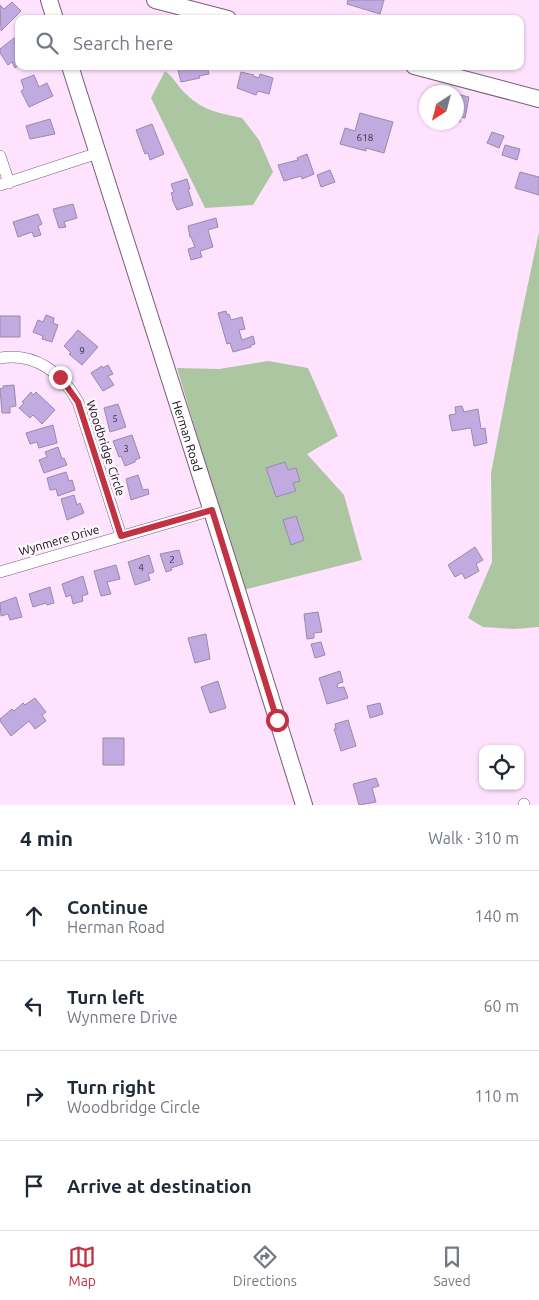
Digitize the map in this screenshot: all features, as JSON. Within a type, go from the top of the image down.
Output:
[{"type":"street","points":[[49,0],[54,15]]},
{"type":"street","points":[[155,0],[213,15]]},
{"type":"street","name":"Herman Road","points":[[71,70],[304,805]]},
{"type":"street","points":[[429,70],[539,99]]},
{"type":"street","points":[[0,156],[4,184],[98,153]]},
{"type":"street","name":"Woodbridge Circle","points":[[0,358],[27,358],[40,363],[60,377],[72,392],[78,402],[121,536]]},
{"type":"street","name":"Wynmere Drive","points":[[0,572],[212,510]]},
{"type":"green space","points":[[165,71],[192,100],[205,108],[242,118],[259,140],[273,172],[253,205],[205,208],[151,98]]},
{"type":"green space","points":[[539,232],[539,627],[515,629],[483,627],[468,618],[492,562],[491,473]]},
{"type":"green space","points":[[268,361],[308,368],[338,436],[307,454],[344,495],[362,560],[243,590],[177,368],[219,369]]},
{"type":"building","points":[[348,0],[384,0],[380,14],[347,4]]},
{"type":"building","points":[[12,2],[21,11],[1,31],[0,5],[4,9]]},
{"type":"building","points":[[15,39],[15,68],[12,62],[8,65],[0,53],[0,49]]},
{"type":"building","points":[[178,70],[208,70],[209,74],[199,76],[200,78],[181,82]]},
{"type":"building","points":[[241,72],[259,78],[260,74],[273,78],[269,94],[258,91],[256,95],[237,88]]},
{"type":"building","points":[[34,75],[39,87],[47,83],[53,96],[29,107],[21,91],[24,89],[21,80]]},
{"type":"building","points":[[464,96],[469,97],[464,118]]},
{"type":"building","points":[[360,113],[393,122],[384,153],[366,148],[366,151],[340,144],[345,128],[355,131]]},
{"type":"building","points":[[50,119],[55,134],[30,139],[26,126]]},
{"type":"building","points":[[152,124],[164,154],[150,160],[148,153],[145,154],[136,130]]},
{"type":"building","points":[[492,132],[504,136],[499,148],[487,143]]},
{"type":"building","points":[[505,145],[520,149],[517,160],[502,155]]},
{"type":"building","points":[[307,154],[314,174],[302,179],[301,176],[284,181],[278,165],[298,160],[297,158]]},
{"type":"building","points":[[330,170],[335,182],[321,187],[317,175]]},
{"type":"building","points":[[520,172],[539,177],[539,195],[515,188]]},
{"type":"building","points":[[187,179],[193,205],[177,210],[172,199],[171,193],[174,192],[171,184]]},
{"type":"building","points":[[73,204],[77,218],[64,222],[66,227],[59,228],[53,209]]},
{"type":"building","points":[[38,214],[42,224],[38,226],[41,235],[34,237],[32,232],[18,237],[13,222]]},
{"type":"building","points":[[216,218],[218,227],[208,230],[213,247],[200,251],[202,257],[191,260],[188,249],[195,247],[190,237],[188,226]]},
{"type":"building","points":[[226,311],[231,320],[242,317],[245,329],[239,330],[242,340],[253,336],[255,344],[233,352],[230,343],[227,344],[218,313]]},
{"type":"building","points":[[46,315],[54,318],[53,323],[58,325],[52,342],[42,339],[43,336],[33,332],[38,320],[43,322]]},
{"type":"building","points":[[0,316],[20,316],[20,337],[0,337]]},
{"type":"building","points":[[78,330],[98,347],[82,365],[69,354],[71,353],[64,346]]},
{"type":"building","points":[[108,365],[113,374],[108,376],[114,385],[103,391],[91,373],[102,366],[103,368]]},
{"type":"building","points":[[14,385],[16,406],[10,407],[10,413],[2,413],[0,389],[3,386]]},
{"type":"building","points":[[31,392],[33,395],[36,392],[55,410],[42,424],[33,415],[30,418],[19,408]]},
{"type":"building","points":[[118,404],[126,427],[110,432],[104,408]]},
{"type":"building","points":[[462,406],[464,412],[478,409],[481,429],[485,428],[487,443],[474,446],[471,428],[452,431],[449,415],[456,414],[455,407]]},
{"type":"building","points":[[53,425],[57,443],[39,448],[37,442],[30,444],[26,433]]},
{"type":"building","points":[[132,435],[140,458],[125,466],[121,456],[119,457],[113,441]]},
{"type":"building","points":[[58,447],[62,459],[64,458],[67,465],[44,473],[39,460],[47,457],[45,452]]},
{"type":"building","points":[[285,462],[288,470],[296,468],[300,481],[293,483],[296,491],[276,497],[266,468]]},
{"type":"building","points":[[66,472],[69,481],[72,480],[75,490],[58,496],[56,489],[50,490],[47,478]]},
{"type":"building","points":[[138,475],[143,490],[148,489],[149,494],[131,500],[126,479]]},
{"type":"building","points":[[74,495],[77,505],[80,503],[84,513],[67,520],[61,499]]},
{"type":"building","points":[[296,516],[304,540],[291,545],[283,520]]},
{"type":"building","points":[[475,547],[483,560],[476,564],[479,571],[465,579],[462,573],[455,577],[448,565]]},
{"type":"building","points":[[179,550],[183,564],[166,572],[160,554]]},
{"type":"building","points":[[149,555],[154,572],[148,574],[150,580],[135,585],[128,562]]},
{"type":"building","points":[[116,565],[120,579],[107,582],[111,594],[101,596],[94,571]]},
{"type":"building","points":[[83,576],[88,594],[82,596],[83,601],[73,604],[71,595],[66,597],[62,584]]},
{"type":"building","points":[[50,587],[54,603],[33,607],[29,594]]},
{"type":"building","points":[[16,597],[22,617],[10,620],[8,614],[1,616],[0,603]]},
{"type":"building","points":[[318,612],[322,632],[314,633],[314,638],[307,639],[304,614]]},
{"type":"building","points":[[206,634],[210,659],[195,663],[188,638]]},
{"type":"building","points":[[321,642],[325,655],[315,658],[311,644]]},
{"type":"building","points":[[340,671],[343,682],[337,684],[338,688],[344,687],[348,698],[327,704],[319,678]]},
{"type":"building","points":[[218,681],[226,708],[210,713],[201,687]]},
{"type":"building","points":[[35,698],[46,712],[42,715],[46,721],[35,729],[29,721],[11,736],[0,719],[12,709],[14,711],[23,703],[25,705]]},
{"type":"building","points":[[380,703],[383,714],[370,718],[367,706]]},
{"type":"building","points":[[348,720],[356,746],[341,751],[334,729],[336,729],[335,724]]},
{"type":"building","points":[[103,738],[124,738],[124,765],[103,765]]},
{"type":"building","points":[[376,778],[379,786],[372,788],[376,802],[359,805],[353,784]]},
{"type":"route","points":[[60,377],[78,402],[121,536],[212,510],[277,720]]}]
